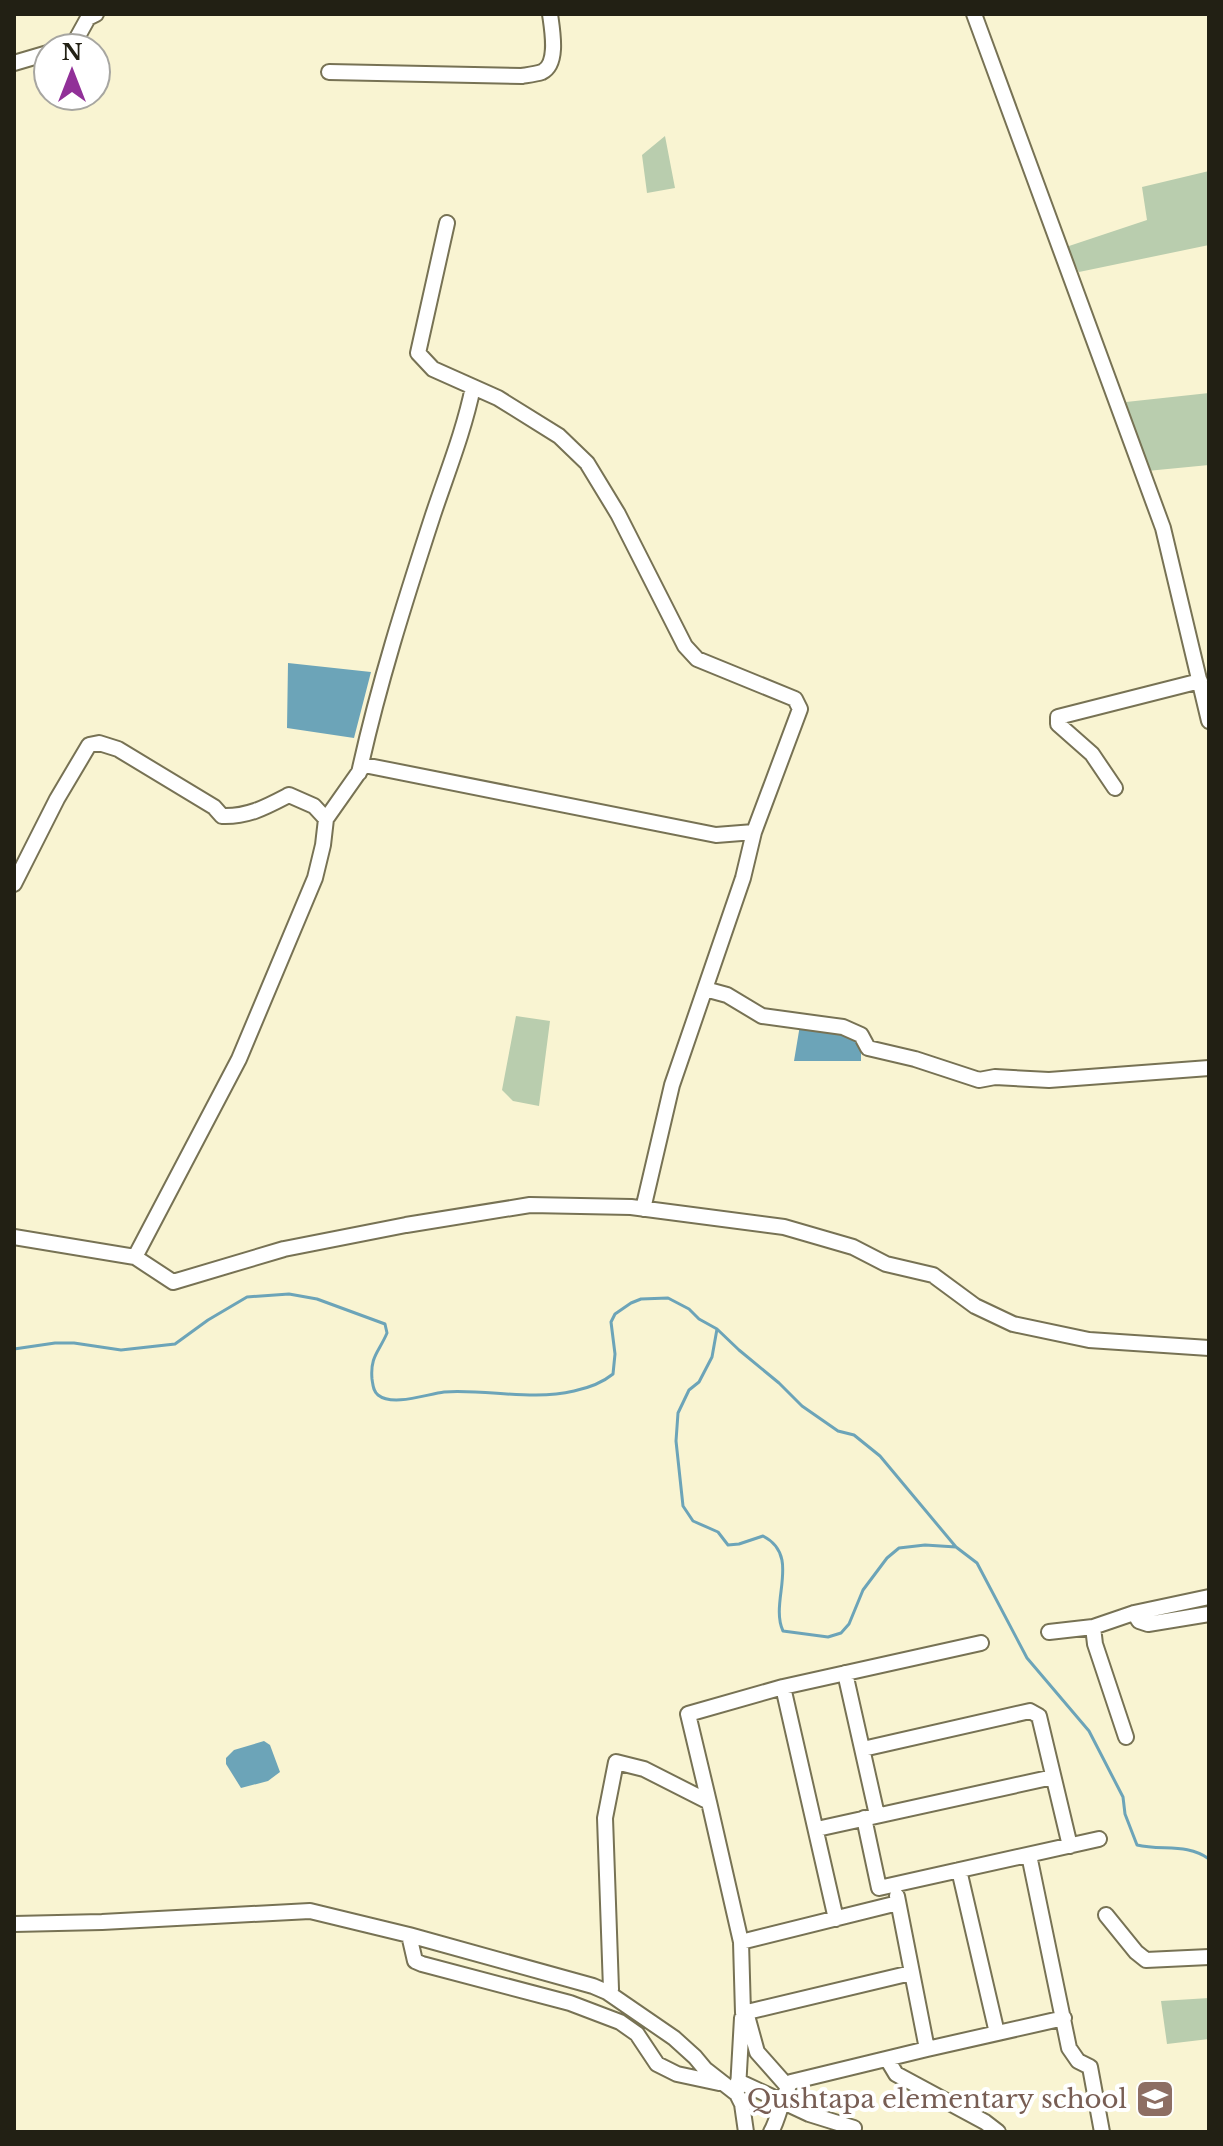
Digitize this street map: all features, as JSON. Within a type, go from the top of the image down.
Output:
[{"type":"street","points":[[80,32],[88,18],[96,14]]},
{"type":"street","points":[[329,72],[522,76],[544,71],[550,64],[554,42],[550,14]]},
{"type":"street","points":[[974,14],[1163,528],[1209,721]]},
{"type":"street","points":[[447,223],[418,353],[433,369],[498,398],[559,436],[587,463],[618,514],[685,646],[697,659],[795,699],[800,709],[754,832],[743,878],[672,1085],[643,1209]]},
{"type":"street","points":[[359,773],[387,660],[465,425],[473,387]]},
{"type":"street","points":[[1115,788],[1092,754],[1058,724],[1058,717],[1200,681]]},
{"type":"street","points":[[14,884],[57,799],[89,745],[99,743],[118,749],[214,807],[222,816],[239,817],[263,810],[289,795],[314,806],[326,819]]},
{"type":"street","points":[[135,1257],[239,1059],[315,878],[326,819],[364,765],[716,835],[754,832]]},
{"type":"street","points":[[705,989],[727,995],[762,1016],[843,1027],[861,1035],[868,1048],[915,1059],[979,1080],[995,1077],[1049,1080],[1209,1068]]},
{"type":"street","points":[[14,1237],[135,1257],[173,1282],[284,1249],[530,1205],[643,1209],[784,1227],[853,1247],[886,1264],[933,1275],[975,1306],[1013,1324],[1089,1340],[1209,1348]]},
{"type":"street","points":[[1049,1632],[1093,1627],[1134,1613],[1209,1597]]},
{"type":"street","points":[[1134,1613],[1139,1621],[1148,1624],[1209,1614]]},
{"type":"street","points":[[1093,1627],[1095,1644],[1126,1737]]},
{"type":"street","points":[[733,2087],[745,2013],[741,1942],[688,1714],[783,1687],[981,1643]]},
{"type":"street","points":[[845,1673],[863,1749],[879,1888],[1099,1839]]},
{"type":"street","points":[[783,1687],[836,1919]]},
{"type":"street","points":[[863,1749],[1030,1711],[1039,1716],[1070,1846]]},
{"type":"street","points":[[610,1994],[605,1818],[616,1762],[644,1769],[709,1802]]},
{"type":"street","points":[[817,1829],[1053,1777]]},
{"type":"street","points":[[1029,1855],[1069,2048],[1078,2061],[1090,2067],[1102,2132]]},
{"type":"street","points":[[959,1870],[997,2033]]},
{"type":"street","points":[[894,1885],[927,2049]]},
{"type":"street","points":[[741,1942],[898,1903]]},
{"type":"street","points":[[14,1924],[305,1911],[409,1935],[593,1986],[610,1994],[674,2038],[705,2069],[733,2087],[742,2104],[746,2132]]},
{"type":"street","points":[[1106,1915],[1146,1960],[1209,1957]]},
{"type":"street","points":[[409,1935],[415,1961],[570,2003],[620,2022],[637,2034],[657,2064],[677,2074],[733,2087],[854,2128]]},
{"type":"street","points":[[745,2013],[911,1973]]},
{"type":"street","points":[[745,2013],[757,2052],[788,2087]]},
{"type":"street","points":[[771,2132],[791,2082],[1064,2018]]},
{"type":"street","points":[[887,2059],[896,2074],[998,2132]]},
{"type":"green space","points":[[665,136],[675,188],[647,193],[642,155]]},
{"type":"green space","points":[[1209,171],[1209,245],[1079,272],[1066,247],[1147,220],[1142,187]]},
{"type":"green space","points":[[1209,393],[1209,465],[1147,471],[1126,402]]},
{"type":"green space","points":[[516,1016],[550,1021],[539,1106],[513,1101],[502,1090]]},
{"type":"green space","points":[[1209,1998],[1209,2039],[1167,2044],[1161,2001]]},
{"type":"water","points":[[288,663],[371,672],[354,738],[287,728]]},
{"type":"water","points":[[800,1025],[861,1035],[861,1061],[794,1061]]},
{"type":"water","points":[[264,1741],[270,1745],[280,1772],[268,1781],[241,1788],[226,1764],[226,1758],[234,1750]]},
{"type":"waterway","points":[[14,1349],[55,1343],[121,1350],[175,1344],[247,1297],[289,1294],[317,1299],[385,1324],[387,1333],[374,1359],[372,1371],[374,1390],[384,1398],[401,1400],[444,1392],[558,1394],[590,1387],[613,1374],[615,1354],[611,1322],[615,1314],[641,1299],[668,1298],[717,1329],[712,1357],[699,1382],[689,1390],[678,1413],[676,1441],[683,1506],[693,1521],[718,1532],[728,1545],[763,1536],[774,1545],[781,1555],[783,1567],[779,1606],[783,1631],[828,1637],[841,1633],[849,1624],[863,1590],[887,1558],[899,1548],[925,1545],[956,1547],[977,1563],[1027,1658],[1089,1731],[1123,1797],[1125,1814],[1137,1845],[1183,1849],[1209,1859]]},
{"type":"waterway","points":[[717,1329],[802,1406],[838,1431],[854,1435],[880,1456],[956,1547]]},
{"type":"place","name":"Qushtapa elementary school","points":[[1155,2099]]}]
